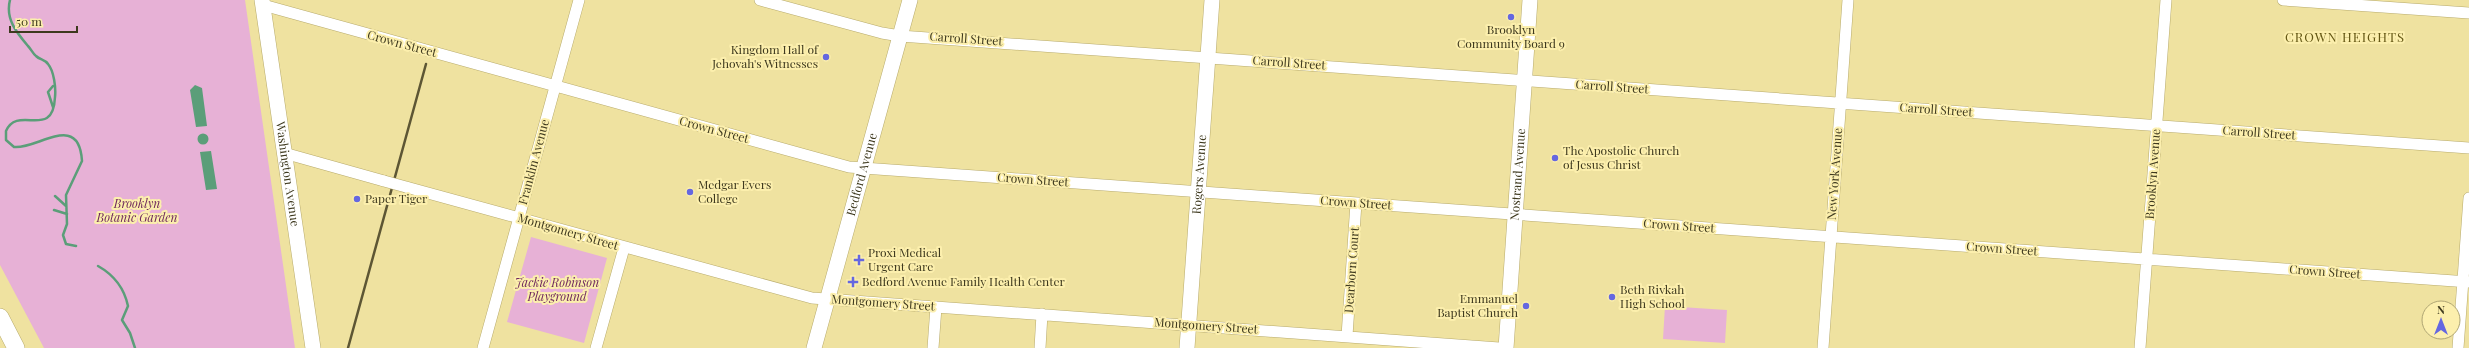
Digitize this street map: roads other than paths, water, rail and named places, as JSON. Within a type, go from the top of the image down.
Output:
[{"type":"main road","name":"Bedford Avenue","points":[[814,348],[910,0]]},
{"type":"main road","name":"Rogers Avenue","points":[[1187,348],[1212,0]]},
{"type":"main road","name":"Nostrand Avenue","points":[[1506,348],[1530,0]]},
{"type":"main road","name":"Washington Avenue","points":[[262,3],[313,348]]},
{"type":"main road","points":[[0,317],[16,348]]},
{"type":"street","name":"Franklin Avenue","points":[[483,348],[579,0]]},
{"type":"street","name":"Carroll Street","points":[[760,0],[882,33],[900,36],[2469,148]]},
{"type":"street","name":"New York Avenue","points":[[1823,348],[1848,0]]},
{"type":"street","name":"Brooklyn Avenue","points":[[2140,348],[2166,0]]},
{"type":"street","points":[[2283,0],[2469,13]]},
{"type":"street","name":"Crown Street","points":[[262,3],[555,86],[848,166],[2466,282]]},
{"type":"street","name":"Montgomery Street","points":[[284,153],[624,248],[812,298],[1499,348]]},
{"type":"street","points":[[2458,348],[2466,282],[2469,198]]},
{"type":"street","name":"Dearborn Court","points":[[1347,336],[1356,203]]},
{"type":"street","points":[[596,348],[624,248]]},
{"type":"street","points":[[932,348],[936,306]]},
{"type":"street","points":[[1040,348],[1042,314]]},
{"type":"waterway","points":[[10,0],[9,13],[13,25],[34,54],[47,62],[52,71],[55,97],[53,110],[48,117],[42,120],[18,120],[11,124],[6,131],[6,140],[14,147],[65,135],[73,138],[79,146],[82,161],[66,195],[67,224],[63,235],[66,244],[76,246]]},
{"type":"waterway","points":[[53,86],[48,92],[53,107]]},
{"type":"waterway","points":[[55,196],[66,206]]},
{"type":"waterway","points":[[54,210],[67,214]]},
{"type":"waterway","points":[[98,266],[109,273],[118,282],[124,293],[128,306],[122,320],[130,333],[135,348]]},
{"type":"railway","points":[[348,348],[426,64]]},
{"type":"place","name":"Brooklyn Community Board 9","points":[[1511,17]]},
{"type":"place","name":"Kingdom Hall of Jehovah's Witnesses","points":[[826,57]]},
{"type":"place","name":"The Apostolic Church of Jesus Christ","points":[[1555,158]]},
{"type":"place","name":"Medgar Evers College","points":[[690,192]]},
{"type":"place","name":"Paper Tiger","points":[[357,199]]},
{"type":"place","name":"Proxi Medical Urgent Care","points":[[859,260]]},
{"type":"place","name":"Bedford Avenue Family Health Center","points":[[853,282]]},
{"type":"place","name":"Beth Rivkah High School","points":[[1612,297]]},
{"type":"place","name":"Emmanuel Baptist Church","points":[[1526,306]]},
{"type":"district","name":"CROWN HEIGHTS","points":[[2345,37]]},
{"type":"park label","name":"Brooklyn Botanic Garden","points":[[137,211]]},
{"type":"park label","name":"Jackie Robinson Playground","points":[[557,290]]}]
